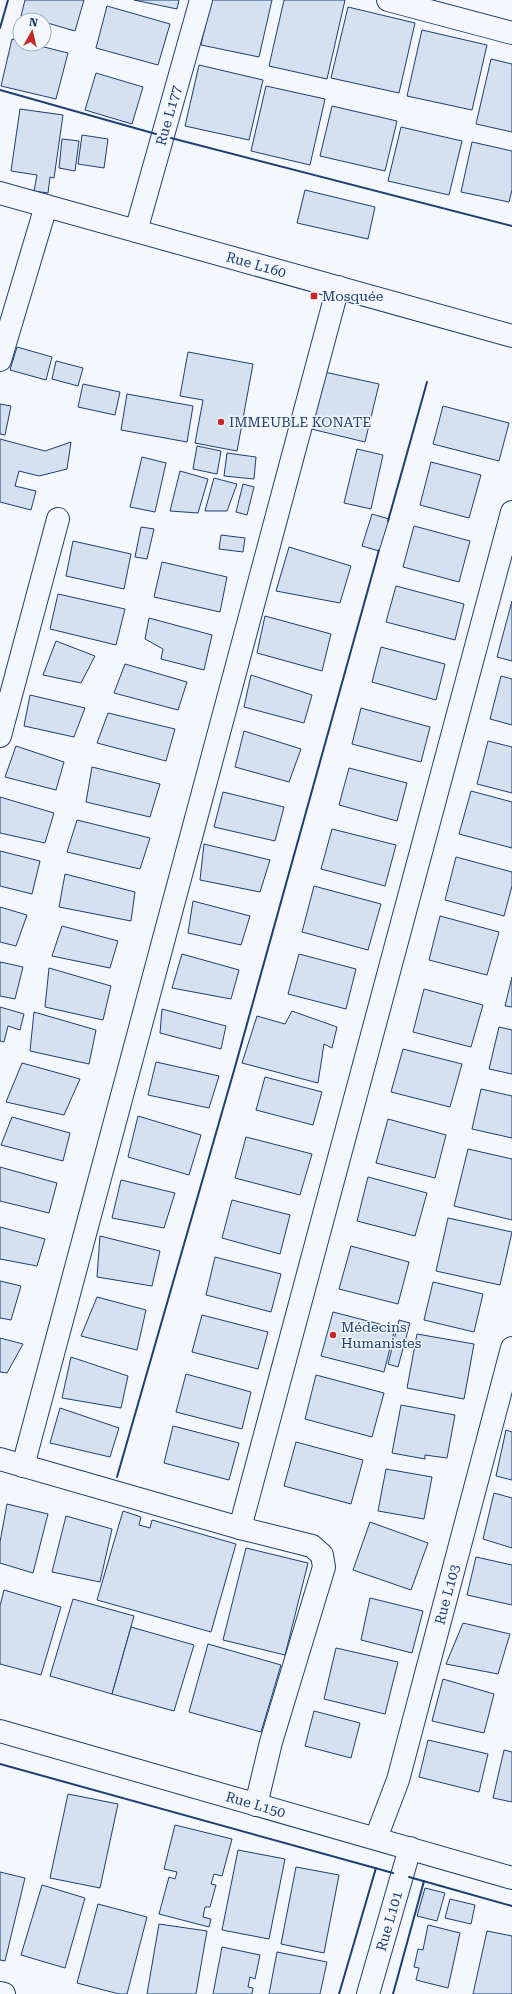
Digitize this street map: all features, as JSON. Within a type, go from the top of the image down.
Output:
[{"type":"street","name":"Rue L177","points":[[136,231],[201,0]]},
{"type":"street","points":[[397,1],[512,33]]},
{"type":"street","name":"Rue L160","points":[[0,193],[512,336]]},
{"type":"street","points":[[0,360],[46,206]]},
{"type":"street","points":[[24,1466],[338,287]]},
{"type":"street","points":[[240,1528],[512,512]]},
{"type":"street","points":[[0,736],[58,519]]},
{"type":"street","name":"Rue L103","points":[[376,1838],[398,1780],[512,1348]]},
{"type":"street","points":[[0,1459],[240,1528],[312,1546],[322,1555],[324,1567],[271,1742],[256,1805]]},
{"type":"street","name":"Rue L150","points":[[0,1731],[512,1878]]},
{"type":"street","name":"Rue L101","points":[[368,1994],[410,1848]]},
{"type":"street","points":[[0,1993],[4,1994]]},
{"type":"building","points":[[25,0],[84,0],[75,31],[52,24],[52,12],[22,12]]},
{"type":"building","points":[[134,0],[179,0],[177,9]]},
{"type":"building","points":[[211,0],[272,0],[259,57],[201,45]]},
{"type":"building","points":[[284,0],[345,0],[327,79],[269,66]]},
{"type":"building","points":[[107,6],[170,24],[158,65],[96,48]]},
{"type":"building","points":[[348,7],[415,23],[399,93],[331,78]]},
{"type":"building","points":[[422,30],[487,45],[472,110],[407,96]]},
{"type":"building","points":[[12,39],[12,52],[52,52],[52,49],[68,53],[56,99],[1,86]]},
{"type":"building","points":[[491,59],[512,64],[512,132],[476,124]]},
{"type":"building","points":[[199,65],[263,80],[249,140],[185,126]]},
{"type":"building","points":[[96,73],[143,87],[132,124],[85,110]]},
{"type":"building","points":[[266,86],[325,99],[310,165],[251,151]]},
{"type":"building","points":[[332,106],[397,121],[385,171],[320,156]]},
{"type":"building","points":[[20,109],[63,115],[54,178],[50,177],[48,193],[34,191],[37,175],[11,171]]},
{"type":"building","points":[[401,127],[462,141],[449,195],[388,181]]},
{"type":"building","points":[[82,135],[108,139],[104,168],[78,164]]},
{"type":"building","points":[[62,139],[79,141],[75,171],[59,168]]},
{"type":"building","points":[[472,142],[512,151],[512,190],[509,202],[461,192]]},
{"type":"building","points":[[305,190],[375,207],[368,239],[297,223]]},
{"type":"building","points":[[17,347],[52,357],[46,380],[10,370]]},
{"type":"building","name":"IMMEUBLE KONATE","points":[[188,352],[253,364],[237,451],[195,443],[203,400],[180,396]]},
{"type":"building","points":[[56,361],[83,368],[78,386],[52,379]]},
{"type":"building","points":[[320,371],[379,384],[365,442],[307,428]]},
{"type":"building","points":[[83,384],[120,392],[115,415],[78,407]]},
{"type":"building","points":[[127,394],[193,406],[187,442],[121,430]]},
{"type":"building","points":[[0,404],[11,406],[5,435],[0,434]]},
{"type":"building","points":[[443,406],[509,423],[499,461],[433,444]]},
{"type":"building","points":[[0,439],[45,451],[71,442],[67,469],[39,476],[19,471],[15,486],[36,491],[31,510],[0,502]]},
{"type":"building","points":[[197,446],[221,451],[217,474],[193,469]]},
{"type":"building","points":[[357,449],[383,455],[371,509],[344,503]]},
{"type":"building","points":[[227,453],[256,457],[254,479],[224,476]]},
{"type":"building","points":[[142,457],[166,463],[155,512],[130,507]]},
{"type":"building","points":[[431,462],[481,475],[469,518],[420,505]]},
{"type":"building","points":[[180,471],[208,479],[198,513],[170,511]]},
{"type":"building","points":[[214,478],[237,484],[227,511],[205,511]]},
{"type":"building","points":[[243,484],[254,487],[247,515],[236,512]]},
{"type":"building","points":[[372,514],[389,519],[379,551],[362,546]]},
{"type":"building","points":[[414,526],[470,541],[459,582],[403,567]]},
{"type":"building","points":[[141,527],[154,529],[147,559],[135,557]]},
{"type":"building","points":[[221,535],[245,538],[243,552],[219,549]]},
{"type":"building","points":[[73,541],[131,554],[124,589],[66,576]]},
{"type":"building","points":[[289,547],[351,566],[340,603],[276,591]]},
{"type":"building","points":[[162,562],[227,577],[220,612],[154,597]]},
{"type":"building","points":[[396,586],[464,604],[455,640],[386,622]]},
{"type":"building","points":[[58,594],[125,609],[116,645],[50,629]]},
{"type":"building","points":[[512,601],[512,661],[497,657]]},
{"type":"building","points":[[265,616],[331,634],[322,671],[257,653]]},
{"type":"building","points":[[149,618],[212,635],[204,670],[161,659],[163,649],[145,639]]},
{"type":"building","points":[[56,641],[95,656],[81,683],[43,675]]},
{"type":"building","points":[[381,647],[445,664],[436,700],[372,682]]},
{"type":"building","points":[[125,664],[187,682],[178,710],[114,693]]},
{"type":"building","points":[[251,675],[312,695],[304,723],[244,707]]},
{"type":"building","points":[[501,676],[512,679],[512,725],[490,719]]},
{"type":"building","points":[[30,695],[85,708],[74,737],[24,726]]},
{"type":"building","points":[[361,708],[430,727],[421,762],[352,744]]},
{"type":"building","points":[[108,713],[175,729],[166,761],[97,743]]},
{"type":"building","points":[[244,731],[301,749],[289,782],[235,767]]},
{"type":"building","points":[[488,741],[512,747],[512,793],[477,784]]},
{"type":"building","points":[[16,746],[64,762],[56,790],[5,777]]},
{"type":"building","points":[[92,767],[160,784],[150,817],[86,802]]},
{"type":"building","points":[[349,768],[407,783],[397,821],[339,805]]},
{"type":"building","points":[[471,791],[512,802],[512,848],[459,834]]},
{"type":"building","points":[[223,792],[284,807],[275,841],[214,827]]},
{"type":"building","points":[[0,797],[54,813],[45,843],[0,833]]},
{"type":"building","points":[[77,820],[150,838],[140,869],[67,852]]},
{"type":"building","points":[[332,829],[396,845],[385,886],[321,869]]},
{"type":"building","points":[[204,844],[270,860],[260,892],[200,880]]},
{"type":"building","points":[[0,851],[40,861],[32,894],[0,886]]},
{"type":"building","points":[[456,857],[512,872],[512,886],[504,916],[445,900]]},
{"type":"building","points":[[65,874],[135,892],[131,921],[59,907]]},
{"type":"building","points":[[314,886],[381,904],[368,950],[302,932]]},
{"type":"building","points":[[193,901],[250,916],[241,945],[188,933]]},
{"type":"building","points":[[0,907],[27,915],[16,946],[0,942]]},
{"type":"building","points":[[440,916],[499,932],[487,975],[429,960]]},
{"type":"building","points":[[62,926],[118,941],[110,968],[52,956]]},
{"type":"building","points":[[182,954],[239,970],[231,999],[172,988]]},
{"type":"building","points":[[299,954],[356,969],[346,1009],[288,994]]},
{"type":"building","points":[[0,962],[23,967],[15,999],[0,996]]},
{"type":"building","points":[[49,968],[111,986],[103,1020],[45,1007]]},
{"type":"building","points":[[512,977],[512,1007],[505,1006]]},
{"type":"building","points":[[424,989],[483,1005],[471,1047],[413,1032]]},
{"type":"building","points":[[0,1007],[24,1014],[20,1030],[8,1026],[4,1042],[0,1041]]},
{"type":"building","points":[[162,1009],[226,1026],[221,1049],[160,1033]]},
{"type":"building","points":[[292,1011],[337,1027],[332,1048],[324,1044],[318,1083],[242,1063],[257,1016],[285,1024]]},
{"type":"building","points":[[34,1012],[96,1030],[89,1064],[30,1051]]},
{"type":"building","points":[[499,1027],[512,1030],[512,1074],[489,1069]]},
{"type":"building","points":[[403,1049],[462,1064],[450,1107],[391,1092]]},
{"type":"building","points":[[156,1062],[219,1076],[209,1108],[148,1095]]},
{"type":"building","points":[[22,1063],[80,1079],[64,1115],[6,1102]]},
{"type":"building","points":[[265,1077],[322,1092],[313,1125],[256,1110]]},
{"type":"building","points":[[481,1089],[512,1096],[512,1138],[472,1129]]},
{"type":"building","points":[[138,1116],[201,1135],[189,1175],[128,1157]]},
{"type":"building","points":[[12,1117],[70,1133],[63,1161],[1,1145]]},
{"type":"building","points":[[388,1119],[446,1135],[435,1178],[376,1163]]},
{"type":"building","points":[[246,1137],[312,1154],[300,1195],[235,1178]]},
{"type":"building","points":[[468,1149],[512,1159],[512,1220],[454,1206]]},
{"type":"building","points":[[0,1167],[57,1183],[49,1213],[0,1201]]},
{"type":"building","points":[[368,1177],[427,1193],[415,1236],[357,1221]]},
{"type":"building","points":[[121,1180],[175,1193],[164,1228],[112,1218]]},
{"type":"building","points":[[232,1200],[290,1215],[280,1254],[222,1238]]},
{"type":"building","points":[[448,1218],[512,1232],[500,1285],[436,1271]]},
{"type":"building","points":[[0,1227],[45,1239],[37,1266],[0,1259]]},
{"type":"building","points":[[100,1236],[160,1251],[152,1286],[97,1277]]},
{"type":"building","points":[[351,1246],[409,1262],[398,1304],[339,1289]]},
{"type":"building","points":[[215,1257],[281,1274],[271,1312],[206,1295]]},
{"type":"building","points":[[0,1281],[21,1286],[11,1320],[0,1318]]},
{"type":"building","points":[[433,1282],[483,1294],[474,1332],[424,1320]]},
{"type":"building","points":[[97,1297],[146,1310],[137,1350],[81,1336]]},
{"type":"building","points":[[333,1312],[395,1328],[384,1372],[321,1356]]},
{"type":"building","points":[[202,1315],[268,1332],[258,1369],[192,1352]]},
{"type":"building","points":[[399,1320],[410,1323],[398,1367],[388,1364]]},
{"type":"building","points":[[417,1334],[474,1344],[464,1399],[407,1388]]},
{"type":"building","points":[[0,1338],[23,1344],[7,1373],[0,1372]]},
{"type":"building","points":[[71,1357],[128,1376],[121,1408],[62,1398]]},
{"type":"building","points":[[186,1374],[251,1392],[242,1429],[176,1412]]},
{"type":"building","points":[[316,1375],[384,1393],[372,1437],[305,1419]]},
{"type":"building","points":[[401,1405],[455,1415],[447,1458],[425,1455],[425,1459],[392,1453]]},
{"type":"building","points":[[60,1408],[119,1428],[110,1457],[50,1443]]},
{"type":"building","points":[[173,1426],[239,1443],[229,1480],[164,1463]]},
{"type":"building","points":[[506,1430],[512,1432],[512,1480],[496,1476]]},
{"type":"building","points":[[296,1442],[363,1460],[351,1504],[284,1486]]},
{"type":"building","points":[[386,1469],[432,1477],[424,1519],[378,1511]]},
{"type":"building","points":[[494,1493],[512,1498],[512,1548],[483,1539]]},
{"type":"building","points":[[7,1504],[48,1514],[33,1573],[0,1563],[0,1542]]},
{"type":"building","points":[[123,1511],[141,1517],[139,1525],[150,1528],[152,1520],[236,1544],[211,1632],[97,1600]]},
{"type":"building","points":[[66,1516],[112,1529],[100,1582],[52,1572]]},
{"type":"building","points":[[370,1522],[428,1543],[411,1590],[353,1570]]},
{"type":"building","points":[[246,1548],[308,1563],[285,1655],[223,1640]]},
{"type":"building","points":[[476,1557],[512,1565],[512,1605],[467,1595]]},
{"type":"building","points":[[4,1590],[61,1607],[41,1675],[0,1664],[0,1606]]},
{"type":"building","points":[[370,1598],[423,1611],[412,1653],[361,1640]]},
{"type":"building","points":[[73,1599],[134,1616],[112,1694],[50,1676]]},
{"type":"building","points":[[463,1623],[510,1634],[498,1674],[446,1664]]},
{"type":"building","points":[[131,1627],[194,1645],[174,1711],[112,1694]]},
{"type":"building","points":[[208,1644],[281,1665],[261,1732],[189,1712]]},
{"type":"building","points":[[336,1648],[398,1662],[385,1714],[324,1699]]},
{"type":"building","points":[[443,1679],[494,1694],[484,1733],[432,1721]]},
{"type":"building","points":[[314,1711],[360,1723],[351,1758],[305,1746]]},
{"type":"building","points":[[428,1740],[488,1754],[479,1792],[419,1777]]},
{"type":"building","points":[[504,1750],[512,1752],[512,1802],[493,1798]]},
{"type":"building","points":[[68,1794],[118,1804],[100,1888],[50,1878]]},
{"type":"building","points":[[175,1825],[232,1839],[222,1876],[214,1874],[211,1884],[216,1885],[210,1907],[205,1907],[203,1917],[211,1919],[209,1927],[159,1914],[169,1877],[175,1879],[177,1872],[164,1869]]},
{"type":"building","points":[[238,1850],[285,1859],[269,1939],[222,1930]]},
{"type":"building","points":[[296,1867],[339,1875],[324,1953],[281,1944]]},
{"type":"building","points":[[0,1872],[25,1878],[5,1961],[0,1960]]},
{"type":"building","points":[[42,1885],[85,1898],[65,1968],[21,1955]]},
{"type":"building","points":[[425,1888],[445,1893],[437,1921],[417,1916]]},
{"type":"building","points":[[450,1899],[475,1905],[471,1924],[445,1918]]},
{"type":"building","points":[[98,1904],[147,1917],[127,1994],[119,1994],[77,1983]]},
{"type":"building","points":[[159,1924],[207,1931],[196,1994],[147,1994]]},
{"type":"building","points":[[428,1925],[460,1933],[448,1988],[416,1980],[419,1968],[414,1967],[418,1949],[423,1950]]},
{"type":"building","points":[[487,1931],[512,1936],[512,1994],[473,1994]]},
{"type":"building","points":[[222,1947],[260,1955],[255,1979],[250,1977],[248,1987],[253,1988],[252,1994],[213,1994]]},
{"type":"building","points":[[277,1952],[327,1962],[320,1994],[269,1994]]},
{"type":"wall","points":[[0,28],[8,0]]},
{"type":"wall","points":[[0,90],[156,134]]},
{"type":"wall","points":[[171,138],[512,226]]},
{"type":"wall","points":[[388,521],[427,382]]},
{"type":"wall","points":[[117,1477],[235,1067],[379,550]]},
{"type":"wall","points":[[0,1764],[393,1873]]},
{"type":"wall","points":[[339,1994],[376,1868]]},
{"type":"wall","points":[[409,1877],[512,1906]]},
{"type":"wall","points":[[393,1994],[424,1881]]},
{"type":"place","name":"Mosquée","points":[[314,296]]},
{"type":"place","name":"IMMEUBLE KONATE","points":[[221,422]]},
{"type":"place","name":"Médecins Humanistes","points":[[333,1335]]}]
